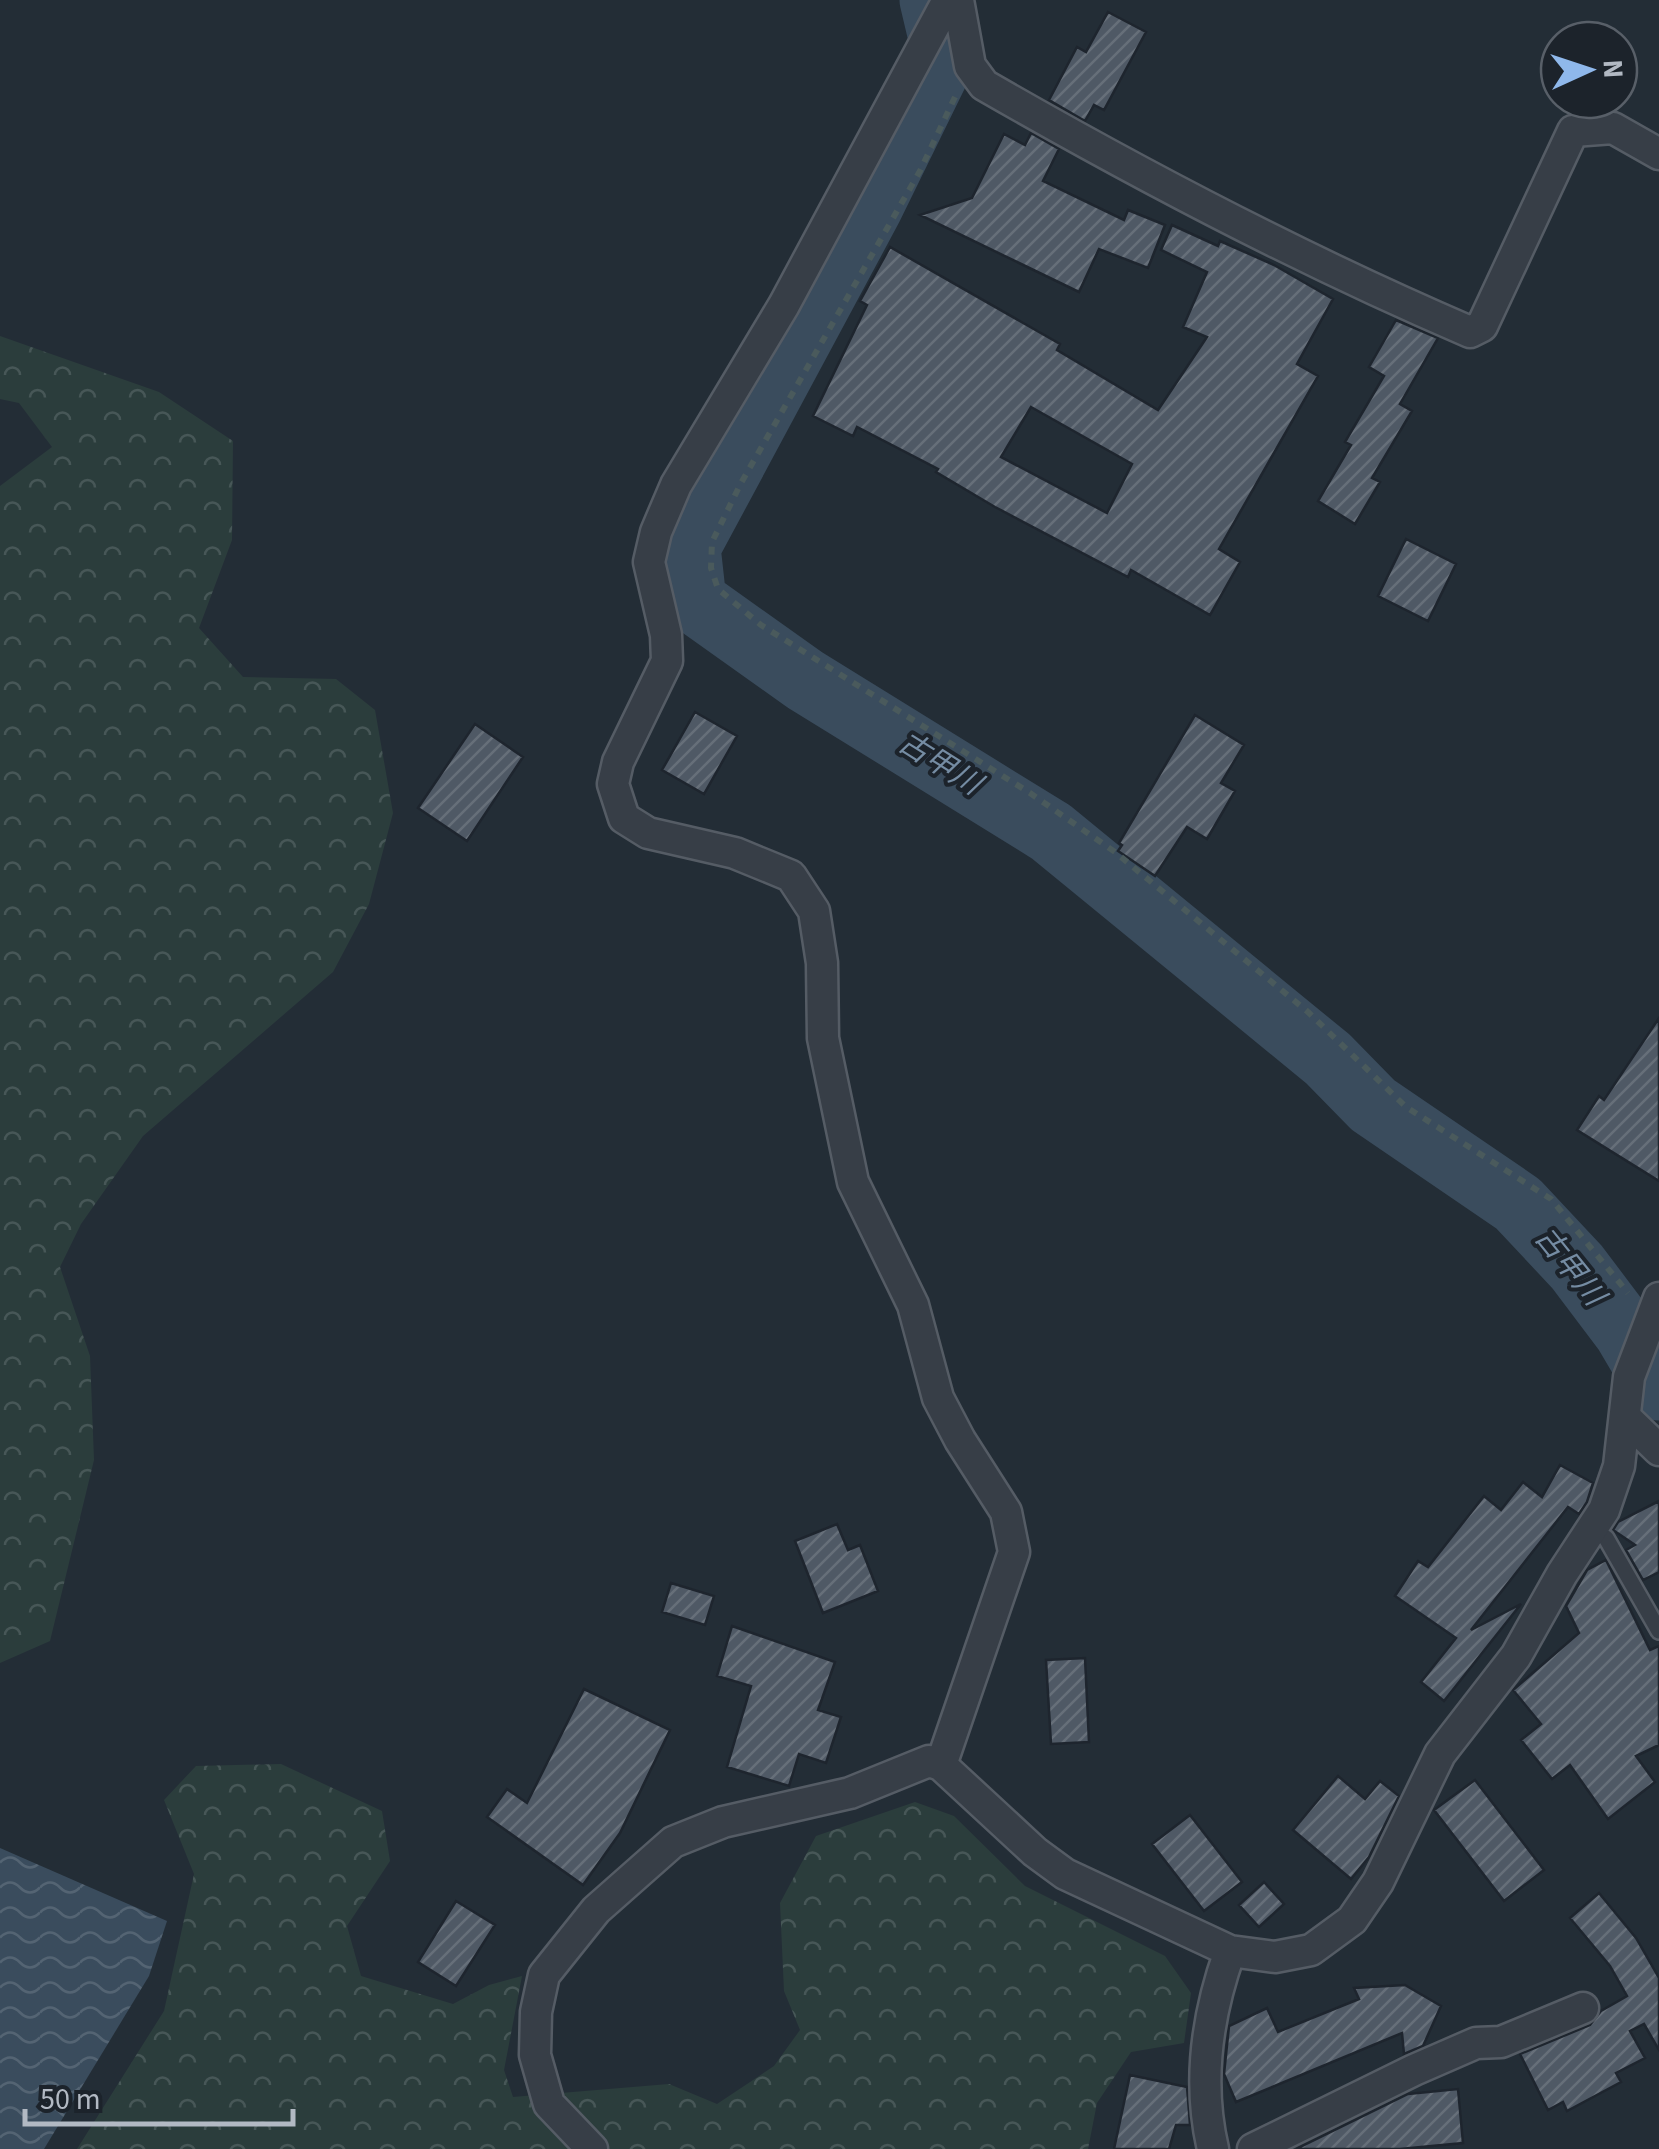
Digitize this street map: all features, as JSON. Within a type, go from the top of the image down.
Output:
[{"type":"street","points":[[941,1765],[1014,1552],[1006,1512],[938,1398],[913,1306],[853,1182],[823,1038],[822,963],[814,912],[791,876],[734,854],[648,833],[624,818],[613,784],[618,762],[667,661],[666,635],[649,562],[656,532],[676,485],[784,305],[948,0]]},
{"type":"street","points":[[958,0],[970,66],[984,85],[1130,169],[1292,252],[1470,332],[1482,326],[1573,131],[1613,128],[1659,154]]},
{"type":"street","points":[[592,2149],[549,2104],[536,2055],[536,2012],[544,1975],[596,1910],[672,1842],[722,1822],[850,1793],[929,1761],[941,1765],[1064,1874],[1230,1951],[1275,1957],[1310,1950],[1352,1920],[1378,1882],[1440,1754],[1516,1656],[1604,1510],[1619,1466],[1629,1377],[1656,1305]]},
{"type":"street","points":[[1626,1417],[1659,1450]]},
{"type":"street","points":[[1210,2146],[1204,2066],[1212,2000],[1230,1951]]},
{"type":"street","points":[[1253,2149],[1445,2056],[1476,2044],[1501,2042],[1584,2008]]},
{"type":"lane","points":[[1592,1529],[1606,1538],[1659,1631]]},
{"type":"path","points":[[970,66],[920,172],[741,483],[712,542],[711,568],[718,589],[761,625],[1030,793],[1115,852],[1308,1012],[1406,1106],[1550,1199],[1634,1300],[1656,1305]]},
{"type":"green space","points":[[0,336],[159,392],[233,441],[232,540],[199,628],[243,677],[336,679],[375,710],[393,813],[369,904],[333,972],[143,1136],[81,1224],[60,1267],[90,1356],[94,1460],[50,1641],[0,1663],[0,486],[52,447],[19,403],[0,399]]},
{"type":"green space","points":[[281,1764],[382,1811],[390,1861],[347,1926],[361,1976],[453,2004],[489,1985],[522,1976],[504,2070],[513,2097],[669,2084],[717,2104],[774,2066],[800,2030],[784,1991],[780,1903],[816,1836],[915,1802],[954,1816],[1025,1886],[1165,1956],[1191,1993],[1184,2043],[1131,2052],[1097,2103],[1088,2149],[77,2149],[164,2011],[194,1874],[164,1800],[196,1766]]},
{"type":"water","points":[[0,1848],[167,1921],[149,1976],[44,2149],[0,2149]]},
{"type":"building","points":[[1108,12],[1146,32],[1104,110],[1094,105],[1085,121],[1049,100],[1077,47],[1086,52]]},
{"type":"building","points":[[1031,133],[1059,149],[1043,181],[1124,220],[1128,210],[1165,225],[1148,268],[1099,249],[1079,292],[920,215],[972,198],[1004,134],[1025,145]]},
{"type":"building","points":[[1172,225],[1274,265],[1333,299],[1297,364],[1318,376],[1219,549],[1240,562],[1210,615],[1131,570],[1128,577],[995,507],[936,472],[938,469],[857,427],[853,436],[813,416],[867,305],[860,301],[890,247],[1060,344],[1057,350],[1158,410],[1207,337],[1183,327],[1207,272],[1161,250]],"holes":[[[1031,407],[1132,464],[1107,513],[1001,457]]]},
{"type":"building","points":[[1396,320],[1438,338],[1400,404],[1412,411],[1372,478],[1380,482],[1355,524],[1318,501],[1351,445],[1345,442],[1384,376],[1369,367]]},
{"type":"building","points":[[1406,539],[1456,564],[1428,621],[1378,596]]},
{"type":"building","points":[[695,712],[737,736],[704,794],[662,770]]},
{"type":"building","points":[[1195,715],[1244,745],[1221,783],[1235,791],[1207,839],[1187,827],[1155,876],[1118,851],[1122,845],[1119,843]]},
{"type":"building","points":[[475,724],[523,757],[467,841],[418,808]]},
{"type":"building","points":[[1659,1018],[1659,1181],[1577,1130],[1599,1096],[1604,1100]]},
{"type":"building","points":[[1560,1465],[1593,1483],[1587,1502],[1579,1514],[1568,1507],[1471,1630],[1521,1604],[1444,1701],[1421,1682],[1456,1638],[1395,1596],[1418,1561],[1428,1567],[1484,1496],[1501,1510],[1523,1482],[1542,1497]]},
{"type":"building","points":[[1659,1501],[1659,1572],[1643,1580],[1626,1550],[1635,1545],[1613,1530],[1618,1522]]},
{"type":"building","points":[[837,1524],[848,1550],[860,1545],[878,1591],[823,1613],[795,1541]]},
{"type":"building","points":[[1606,1560],[1650,1650],[1659,1646],[1659,1745],[1636,1756],[1655,1782],[1608,1819],[1570,1765],[1552,1779],[1521,1740],[1541,1724],[1513,1690],[1579,1633],[1566,1606],[1587,1570]]},
{"type":"building","points":[[671,1583],[714,1596],[705,1625],[662,1612]]},
{"type":"building","points":[[732,1626],[835,1662],[818,1710],[841,1717],[826,1763],[799,1754],[789,1786],[727,1767],[751,1686],[717,1676]]},
{"type":"building","points":[[1085,1658],[1089,1742],[1051,1744],[1046,1660]]},
{"type":"building","points":[[584,1689],[670,1730],[620,1833],[583,1885],[487,1817],[507,1789],[527,1803]]},
{"type":"building","points":[[1338,1776],[1365,1799],[1380,1781],[1399,1796],[1369,1857],[1351,1879],[1293,1830]]},
{"type":"building","points":[[1475,1780],[1544,1870],[1504,1901],[1434,1810]]},
{"type":"building","points":[[1190,1815],[1242,1882],[1204,1911],[1152,1844]]},
{"type":"building","points":[[1264,1882],[1284,1904],[1259,1927],[1239,1905]]},
{"type":"building","points":[[1599,1893],[1636,1938],[1659,1978],[1659,2050],[1644,2024],[1630,2031],[1645,2058],[1616,2073],[1621,2082],[1567,2111],[1563,2102],[1548,2110],[1520,2054],[1590,2025],[1601,2011],[1627,1996],[1610,1966],[1570,1918]]},
{"type":"building","points":[[456,1901],[495,1925],[456,1986],[418,1962]]},
{"type":"building","points":[[1405,1985],[1441,2006],[1423,2046],[1404,2054],[1402,2033],[1236,2102],[1224,2074],[1229,2026],[1267,2008],[1278,2032],[1359,1999],[1354,1988]]},
{"type":"building","points":[[1130,2075],[1187,2087],[1190,2125],[1176,2125],[1169,2149],[1114,2149]]},
{"type":"building","points":[[1458,2089],[1463,2143],[1400,2149],[1296,2149],[1408,2094]]},
{"type":"waterway","name":"古甲川","points":[[932,0],[945,55],[870,208],[688,547],[694,601],[805,680],[1051,832],[1328,1059],[1373,1105],[1518,1204],[1577,1267],[1626,1332],[1659,1388]]}]
